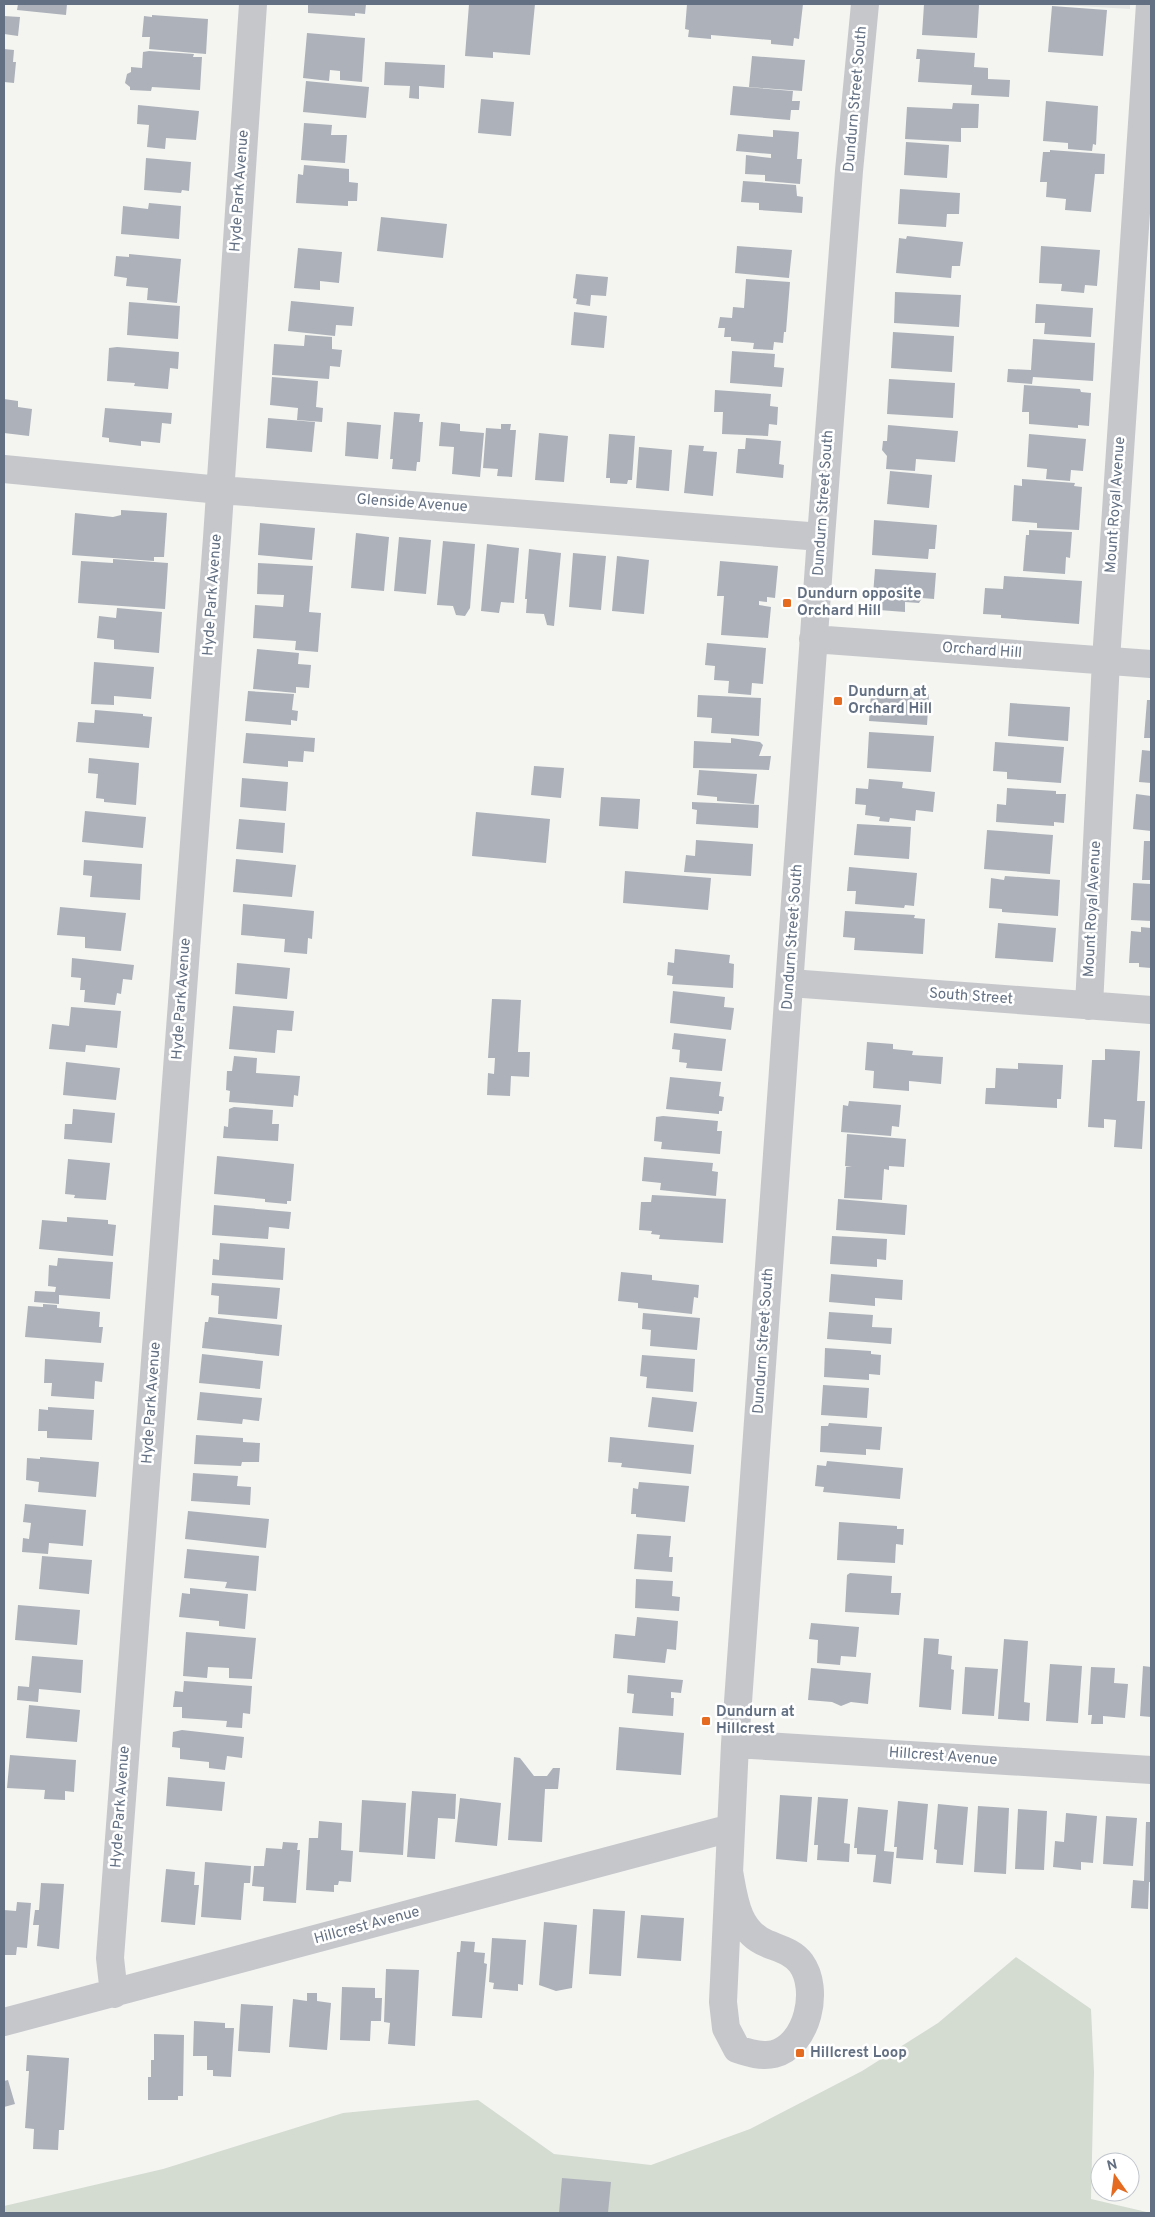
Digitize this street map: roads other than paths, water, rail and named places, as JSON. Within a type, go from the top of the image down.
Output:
[{"type":"street","name":"Hyde Park Avenue","points":[[114,1994],[110,1958],[220,490],[253,4]]},
{"type":"street","name":"Dundurn Street South","points":[[729,1871],[736,1909],[748,1932],[767,1944],[784,1949],[801,1963],[809,1982],[811,2003],[804,2026],[791,2044],[775,2054],[755,2055],[737,2049],[726,2028],[723,2002],[729,1871],[731,1828],[735,1744],[821,538],[849,171],[865,4]]},
{"type":"street","name":"Mount Royal Avenue","points":[[1089,1006],[1106,660],[1150,4]]},
{"type":"street","name":"Glenside Avenue","points":[[4,469],[220,490],[821,538]]},
{"type":"street","name":"Orchard Hill","points":[[814,639],[1151,664]]},
{"type":"street","name":"South Street","points":[[790,983],[1151,1010]]},
{"type":"street","name":"Hillcrest Avenue","points":[[735,1744],[1151,1770]]},
{"type":"street","name":"Hillcrest Avenue","points":[[4,2022],[731,1828]]},
{"type":"place","name":"Dundurn opposite Orchard Hill","points":[[787,603]]},
{"type":"place","name":"Dundurn at Orchard Hill","points":[[838,701]]},
{"type":"place","name":"Dundurn at Hillcrest","points":[[706,1721]]},
{"type":"place","name":"Hillcrest Loop","points":[[800,2053]]}]
